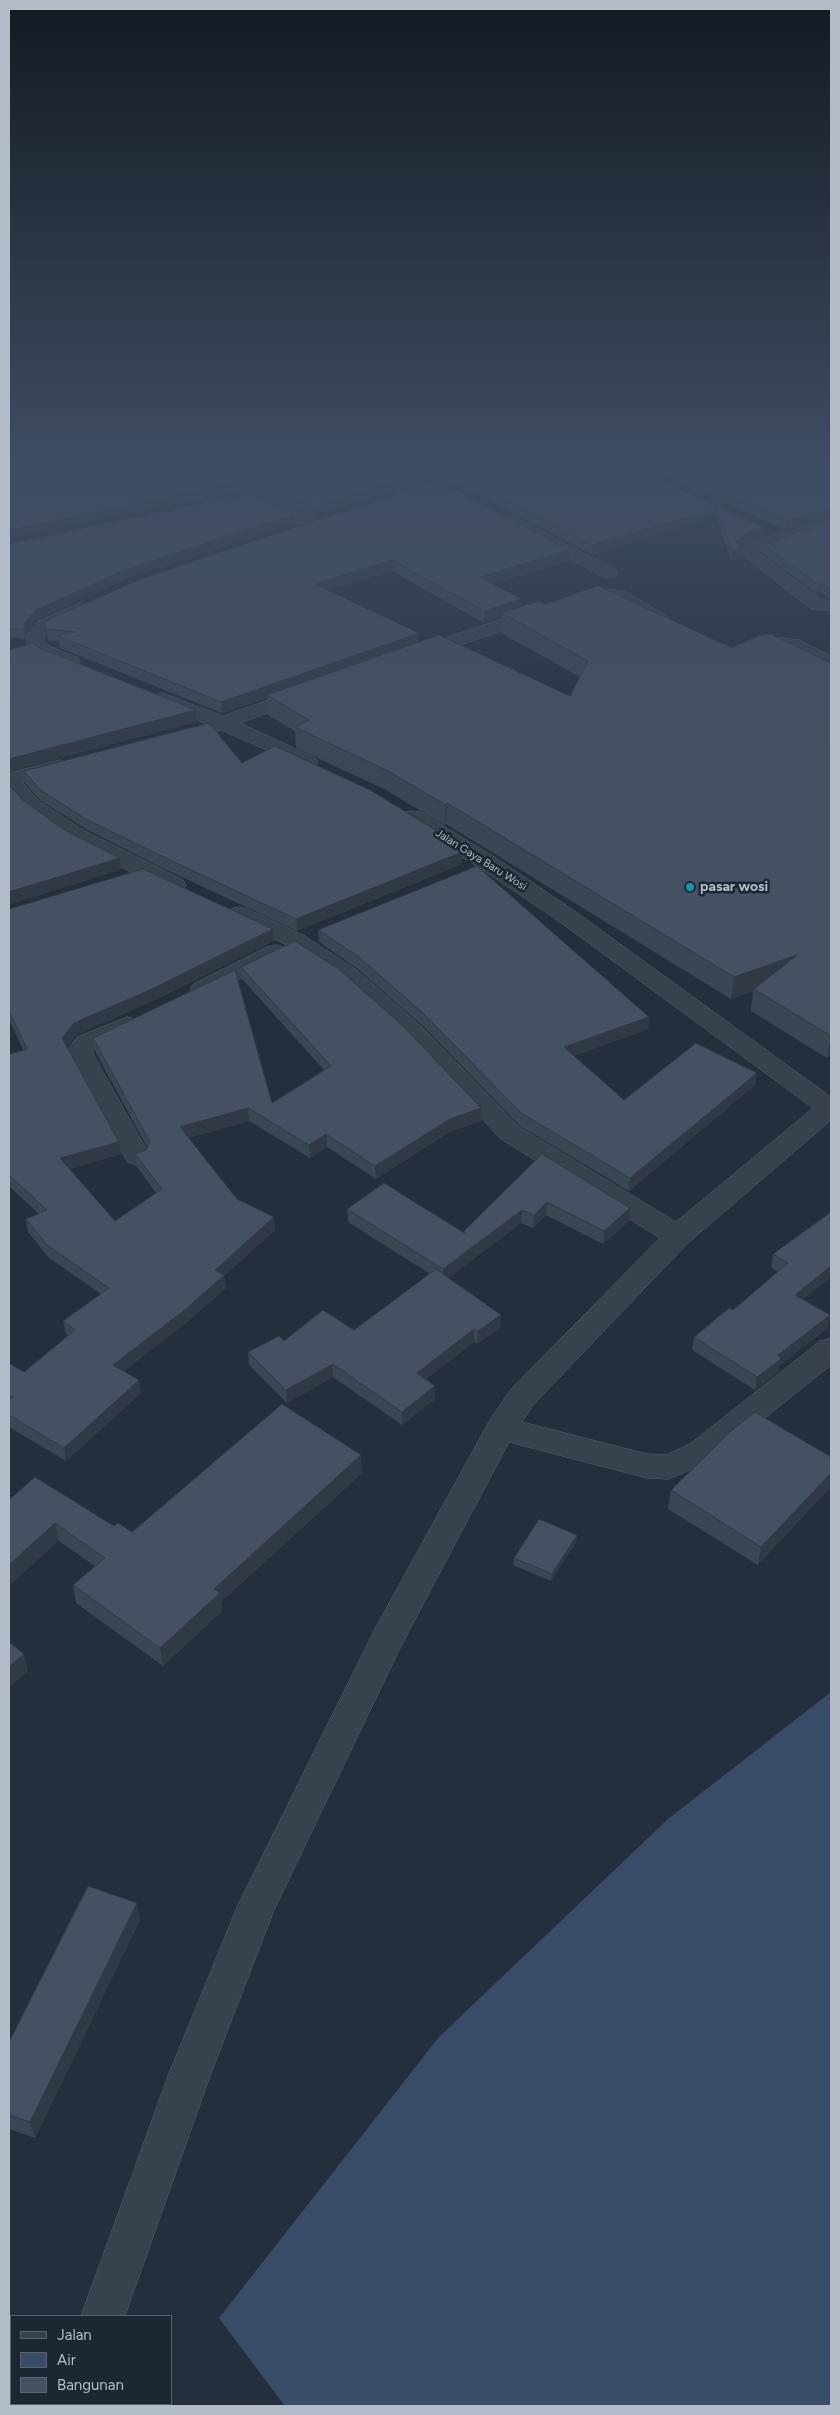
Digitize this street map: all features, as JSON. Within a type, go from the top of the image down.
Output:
[{"type":"street","points":[[783,579],[816,604],[831,606]]},
{"type":"street","points":[[402,658],[555,606],[598,594],[618,595],[679,631]]},
{"type":"street","points":[[93,671],[40,649],[35,641],[36,634],[44,625],[99,600]]},
{"type":"street","points":[[741,650],[773,643],[792,644],[831,663]]},
{"type":"street","points":[[195,730],[223,723],[319,687]]},
{"type":"street","points":[[145,692],[223,723],[322,769]]},
{"type":"street","points":[[74,762],[9,780],[33,806],[77,836],[145,871],[297,941],[350,976],[414,1033],[510,1133],[678,1236]]},
{"type":"street","name":"Jalan Gaya Baru Wosi","points":[[395,806],[488,863],[576,922],[831,1108]]},
{"type":"street","points":[[461,874],[488,863]]},
{"type":"street","points":[[118,879],[145,871]]},
{"type":"street","points":[[181,999],[297,941],[324,930]]},
{"type":"street","points":[[137,1156],[79,1052],[86,1042],[146,1015]]},
{"type":"street","points":[[103,2315],[189,2076],[257,1905],[388,1637],[501,1428],[522,1397],[678,1236],[831,1108]]},
{"type":"street","points":[[501,1428],[647,1466],[668,1467],[701,1452],[831,1349]]},
{"type":"water","points":[[831,1692],[831,2406],[285,2406],[219,2318],[439,2037],[668,1819]]},
{"type":"building","points":[[9,579],[105,579],[36,610],[24,623],[24,629],[9,628]]},
{"type":"building","points":[[141,579],[331,579],[314,584],[419,633],[221,702],[58,636],[76,632],[46,629],[45,624],[50,619]]},
{"type":"building","points":[[426,579],[483,579],[521,599],[484,611]]},
{"type":"building","points":[[810,579],[831,579],[831,589],[822,584],[819,585]]},
{"type":"building","name":"pasar wosi","points":[[598,586],[732,648],[758,636],[770,634],[831,663],[831,1036],[754,989],[797,955],[734,977],[447,803],[446,805],[386,770],[295,727],[309,720],[267,695],[439,635],[570,696],[588,661],[502,613],[539,601],[546,604]]},
{"type":"building","points":[[33,643],[39,648],[196,710],[9,759],[9,650]]},
{"type":"building","points":[[209,723],[242,763],[275,746],[370,790],[442,834],[462,852],[296,919],[84,818],[39,789],[24,771]]},
{"type":"building","points":[[9,785],[23,800],[66,831],[120,858],[9,892]]},
{"type":"building","points":[[477,866],[649,1017],[564,1047],[624,1100],[696,1043],[757,1073],[630,1178],[521,1113],[424,1014],[359,957],[318,930]]},
{"type":"building","points":[[143,869],[273,929],[152,989],[74,1023],[62,1038],[119,1142],[60,1158],[115,1221],[162,1189],[135,1154],[146,1150],[150,1142],[93,1038],[235,970],[272,1103],[331,1066],[241,967],[295,941],[340,970],[404,1027],[481,1108],[450,1119],[375,1166],[326,1134],[309,1145],[248,1108],[180,1127],[237,1199],[274,1217],[215,1270],[224,1275],[186,1309],[113,1365],[139,1380],[64,1448],[9,1415],[9,1400],[13,1397],[9,1395],[9,1363],[24,1372],[75,1330],[63,1321],[109,1288],[47,1245],[26,1219],[47,1210],[9,1175],[9,1054],[27,1049],[9,1011],[9,909]]},
{"type":"building","points":[[542,1154],[630,1208],[604,1231],[547,1202],[534,1215],[522,1210],[443,1269],[347,1209],[384,1183],[466,1234],[464,1231]]},
{"type":"building","points":[[831,1212],[831,1266],[795,1295],[830,1315],[778,1355],[781,1359],[757,1377],[694,1337],[729,1308],[733,1310],[788,1263],[773,1254]]},
{"type":"building","points":[[436,1269],[501,1315],[478,1331],[474,1329],[417,1373],[435,1386],[402,1412],[333,1364],[286,1390],[248,1352],[279,1336],[284,1341],[323,1310],[354,1330]]},
{"type":"building","points":[[282,1404],[361,1455],[214,1589],[220,1593],[160,1648],[73,1585],[105,1558],[55,1523],[9,1565],[9,1500],[35,1477],[114,1526],[118,1523],[132,1532]]},
{"type":"building","points":[[755,1412],[831,1457],[831,1473],[761,1547],[671,1490],[731,1431]]},
{"type":"building","points":[[539,1519],[577,1535],[552,1574],[514,1558]]},
{"type":"building","points":[[9,1642],[24,1654],[9,1667]]},
{"type":"building","points":[[88,1886],[137,1903],[30,2122],[9,2115],[9,2042]]},
{"type":"place","name":"pasar wosi","points":[[690,887]]}]
